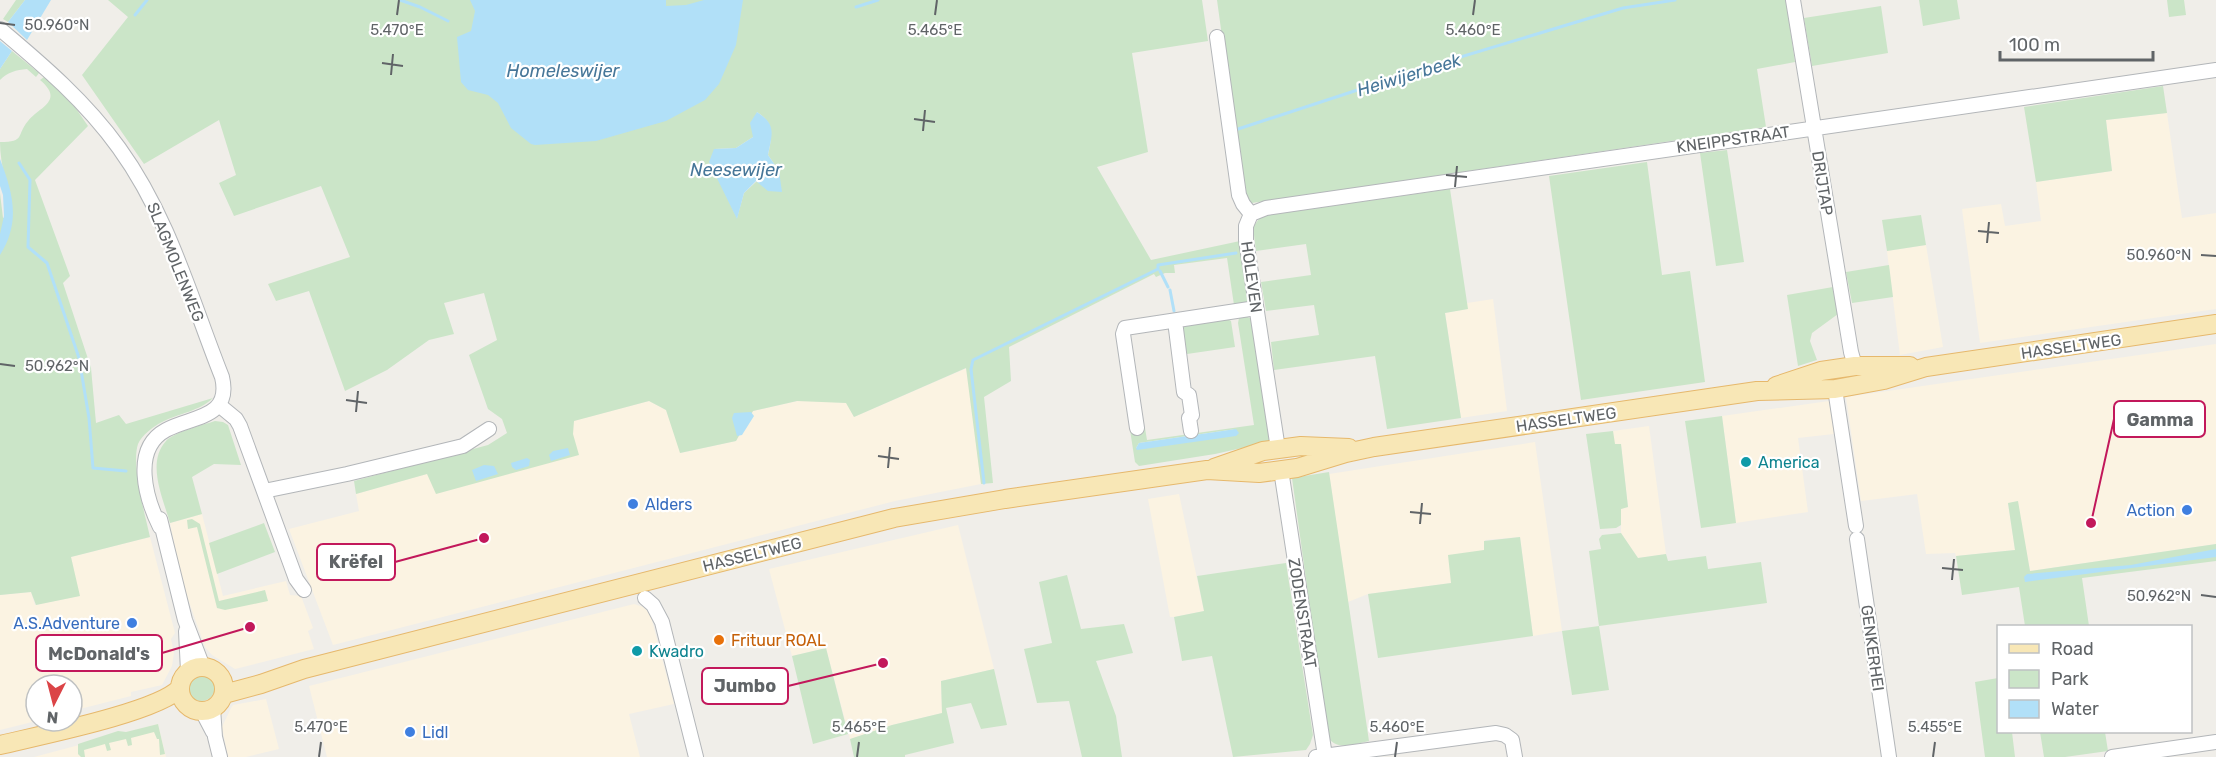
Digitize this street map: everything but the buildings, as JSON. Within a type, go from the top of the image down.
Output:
[{"type":"main road","name":"HASSELTWEG","points":[[0,746],[102,720],[165,699],[204,697],[261,684],[304,669],[894,518],[1005,499],[1207,470],[1259,472],[1297,468],[1374,447],[1757,392],[1835,389],[1926,367],[2216,324]]},
{"type":"main road","name":"HASSELTWEG","points":[[1757,392],[1829,370],[1855,366],[1926,367]]},
{"type":"main road","points":[[1855,366],[1863,374],[1859,385]]},
{"type":"main road","points":[[1829,370],[1827,381],[1835,389]]},
{"type":"main road","name":"HASSELTWEG","points":[[1207,470],[1256,453],[1278,449],[1301,446],[1374,447]]},
{"type":"main road","points":[[1278,449],[1271,454],[1270,461],[1274,467],[1281,470]]},
{"type":"main road","points":[[210,668],[204,697],[184,676],[196,669],[210,668]]},
{"type":"street","name":"DRIJTAP","points":[[1793,0],[1855,366]]},
{"type":"street","name":"SLAGMOLENWEG","points":[[0,29],[78,98],[120,148],[144,187],[174,247],[222,377],[225,387],[219,405]]},
{"type":"street","points":[[1217,37],[1239,195],[1251,214]]},
{"type":"street","name":"KNEIPPSTRAAT","points":[[1251,214],[1266,208],[2216,70]]},
{"type":"street","name":"HOLEVEN","points":[[1251,214],[1246,225],[1246,240],[1278,449]]},
{"type":"street","points":[[1137,428],[1123,334],[1125,328],[1256,308]]},
{"type":"street","points":[[1175,321],[1184,392],[1190,395],[1191,431]]},
{"type":"street","name":"GENKERHEI","points":[[1835,389],[1889,757]]},
{"type":"street","points":[[196,669],[160,527],[148,496],[145,477],[146,456],[152,441],[165,430],[199,418],[219,405],[236,419],[296,579],[304,590]]},
{"type":"street","points":[[264,491],[463,446],[489,429]]},
{"type":"street","name":"ZODENSTRAAT","points":[[1281,470],[1321,756]]},
{"type":"street","points":[[645,598],[653,605],[662,621],[696,757]]},
{"type":"street","points":[[204,697],[220,757]]},
{"type":"street","points":[[1321,756],[1398,752],[1496,733],[1512,740],[1515,757]]},
{"type":"street","points":[[2112,757],[2216,742]]},
{"type":"shaded area","points":[[2167,113],[2182,218],[2216,213],[2216,309],[1980,343],[1962,209],[2001,204],[2005,226],[2041,221],[2036,182],[2112,171],[2106,120]]},
{"type":"shaded area","points":[[1926,245],[1943,347],[1900,355],[1887,251]]},
{"type":"shaded area","points":[[1493,299],[1507,411],[1461,418],[1445,313],[1467,309],[1467,303]]},
{"type":"shaded area","points":[[2216,344],[2216,544],[2030,571],[2017,501],[2008,504],[2015,550],[1956,556],[1955,553],[1926,554],[1917,494],[1861,501],[1846,397]]},
{"type":"shaded area","points":[[967,368],[981,484],[895,501],[333,645],[289,529],[359,511],[356,494],[504,452],[573,421],[649,401],[666,410],[681,453],[736,441],[753,411],[802,400],[847,403],[854,417]]},
{"type":"shaded area","points":[[1829,401],[1834,434],[1798,438],[1808,512],[1736,523],[1722,416]]},
{"type":"shaded area","points":[[1649,426],[1666,554],[1638,558],[1621,533],[1621,509],[1628,507],[1621,444],[1614,444],[1613,431]]},
{"type":"shaded area","points":[[1535,442],[1562,631],[1533,636],[1520,537],[1485,540],[1484,550],[1451,583],[1368,594],[1348,602],[1329,474]]},
{"type":"shaded area","points":[[1179,494],[1204,611],[1170,617],[1148,499]]},
{"type":"shaded area","points":[[202,514],[223,596],[286,581],[290,595],[301,596],[313,628],[308,631],[314,649],[235,669],[212,655],[205,647],[182,582],[170,523]]},
{"type":"shaded area","points":[[958,525],[994,669],[941,681],[942,713],[892,725],[850,739],[826,648],[792,656],[769,569]]},
{"type":"shaded area","points":[[150,537],[175,633],[171,639],[174,653],[172,666],[162,685],[131,692],[131,696],[84,708],[84,673],[24,673],[24,724],[0,730],[0,595],[31,592],[35,605],[79,596],[71,557]]},
{"type":"shaded area","points":[[634,604],[650,613],[674,704],[629,714],[640,757],[327,757],[309,686]]},
{"type":"shaded area","points":[[266,699],[279,749],[246,757],[228,757],[222,727],[231,708],[233,705]]},
{"type":"shaded area","points":[[158,724],[166,757],[34,757]]},
{"type":"green space","points":[[16,0],[25,0],[8,22],[3,19]]},
{"type":"green space","points":[[108,0],[1202,0],[1208,41],[1132,53],[1148,152],[1097,167],[1151,260],[1240,241],[1250,302],[1247,306],[1234,305],[1227,258],[1174,265],[1175,273],[1165,273],[1156,277],[1154,274],[1009,347],[1011,381],[984,397],[993,483],[981,484],[966,368],[854,417],[846,403],[797,401],[753,411],[736,441],[680,453],[666,410],[649,401],[574,421],[573,434],[579,455],[436,494],[427,474],[356,494],[354,481],[488,445],[507,433],[502,419],[488,409],[469,355],[497,340],[484,293],[444,303],[454,334],[429,340],[387,370],[345,391],[309,291],[276,301],[268,284],[350,257],[321,186],[234,216],[219,183],[236,175],[219,120],[144,164],[82,75],[128,17]],"holes":[[[757,112],[763,116],[771,131],[768,155],[779,171],[757,181],[744,193],[737,218],[725,193],[714,149],[736,148],[753,137]]]},
{"type":"green space","points":[[1217,0],[1786,0],[1795,62],[1757,69],[1766,127],[1245,204]]},
{"type":"green space","points":[[1919,0],[1957,0],[1960,19],[1923,26]]},
{"type":"green space","points":[[2167,0],[2184,0],[2186,15],[2169,17]]},
{"type":"green space","points":[[1881,6],[1888,53],[1812,66],[1804,18]]},
{"type":"green space","points":[[12,51],[39,73],[36,77],[27,69],[12,72],[0,80],[0,69]]},
{"type":"green space","points":[[44,77],[68,97],[88,126],[35,180],[70,276],[63,283],[91,368],[96,423],[119,415],[126,424],[213,398],[195,409],[159,424],[138,444],[137,477],[150,537],[71,557],[80,596],[36,605],[31,592],[0,595],[0,193],[3,218],[12,216],[1,161],[0,142],[17,139],[28,121],[48,103],[50,93],[40,80]]},
{"type":"green space","points":[[2163,86],[2167,113],[2106,120],[2112,171],[2036,182],[2024,107]]},
{"type":"green space","points":[[1727,150],[1744,262],[1716,266],[1700,153]]},
{"type":"green space","points":[[1647,162],[1662,275],[1690,271],[1705,382],[1581,400],[1549,176]]},
{"type":"green space","points":[[1450,189],[1468,309],[1445,313],[1461,418],[1387,429],[1375,356],[1274,370],[1271,342],[1319,335],[1314,305],[1266,311],[1261,282],[1311,275],[1306,244],[1256,251],[1253,227],[1261,216]]},
{"type":"green space","points":[[1921,215],[1926,245],[1887,251],[1882,220]]},
{"type":"green space","points":[[1889,265],[1893,297],[1852,303],[1846,272]]},
{"type":"green space","points":[[1833,287],[1838,314],[1812,333],[1810,341],[1817,360],[1798,366],[1787,295]]},
{"type":"green space","points":[[1243,315],[1252,319],[1271,435],[1269,442],[1215,454],[1139,466],[1135,462],[1130,430],[1145,428],[1147,440],[1254,425],[1239,318]],"holes":[[[1236,429],[1136,448],[1139,443]]]},
{"type":"green space","points":[[1225,318],[1231,321],[1235,347],[1187,354],[1181,348],[1183,324]]},
{"type":"green space","points":[[1722,416],[1736,523],[1701,528],[1685,421]]},
{"type":"green space","points":[[215,421],[228,425],[241,465],[214,464],[192,477],[202,514],[170,523],[158,481],[157,460],[160,450],[166,441],[175,435]]},
{"type":"green space","points":[[1613,431],[1615,444],[1621,444],[1628,507],[1621,509],[1621,525],[1616,528],[1600,529],[1586,434]]},
{"type":"green space","points":[[1329,472],[1369,741],[1347,746],[1332,742],[1328,738],[1292,478]]},
{"type":"green space","points":[[2018,501],[2030,571],[2216,544],[2216,561],[2082,578],[2089,625],[2025,625],[2019,587],[1962,595],[1956,556],[2015,550],[2008,503]]},
{"type":"green space","points":[[192,519],[200,524],[219,601],[265,590],[268,601],[225,610],[217,608],[197,527],[188,529],[187,520]]},
{"type":"green space","points":[[264,523],[275,552],[217,574],[209,543]]},
{"type":"green space","points":[[1621,533],[1638,558],[1666,554],[1668,561],[1706,556],[1708,569],[1761,562],[1767,603],[1599,626],[1589,551],[1601,549],[1599,539],[1602,535]]},
{"type":"green space","points":[[1520,537],[1533,636],[1378,658],[1368,594],[1451,583],[1448,555],[1484,550],[1484,541]]},
{"type":"green space","points":[[1286,563],[1313,735],[1306,750],[1233,757],[1212,656],[1182,661],[1174,617],[1204,611],[1197,576]]},
{"type":"green space","points":[[1067,575],[1081,629],[1124,624],[1133,653],[1096,661],[1116,716],[1122,757],[1082,757],[1069,701],[1037,703],[1024,649],[1052,643],[1039,582]]},
{"type":"green space","points":[[1599,626],[1609,690],[1572,695],[1562,631]]},
{"type":"green space","points":[[826,648],[848,734],[813,744],[792,656]]},
{"type":"green space","points":[[994,669],[1007,725],[981,729],[971,703],[946,708],[954,743],[905,755],[905,757],[854,757],[850,739],[892,725],[942,713],[941,681]]},
{"type":"green space","points":[[201,673],[211,677],[215,687],[211,697],[201,701],[191,697],[187,687],[191,677]]},
{"type":"green space","points":[[1997,678],[1997,733],[2012,733],[2015,757],[1985,757],[1975,682]]},
{"type":"green space","points":[[158,724],[165,754],[160,755],[159,739],[154,732],[131,738],[132,745],[128,746],[126,739],[109,743],[111,750],[107,751],[105,744],[84,750],[85,757],[78,754],[78,744],[118,731],[126,732]]},
{"type":"green space","points":[[2040,733],[2105,733],[2108,751],[2065,757],[2044,757]]},
{"type":"water","points":[[25,0],[51,0],[27,40],[8,22]]},
{"type":"water","name":"Homeleswijer","points":[[470,0],[666,0],[666,6],[686,5],[704,0],[743,0],[736,45],[719,84],[705,100],[666,121],[596,141],[535,145],[511,128],[498,103],[488,95],[468,90],[461,82],[457,37],[471,31],[475,11]]},
{"type":"water","points":[[0,41],[12,51],[0,69]]},
{"type":"water","name":"Neesewijer","points":[[757,112],[768,121],[770,126],[772,136],[768,155],[779,171],[782,192],[768,191],[756,181],[744,193],[737,219],[709,162],[714,149],[736,148],[753,137],[750,123]]},
{"type":"water","points":[[0,159],[11,196],[13,219],[7,243],[0,255],[0,234],[4,216],[0,186]]},
{"type":"water","points":[[751,412],[754,416],[742,435],[737,436],[732,418],[734,413]]},
{"type":"water","points":[[1236,429],[1239,433],[1236,436],[1137,450],[1136,448],[1139,443]]},
{"type":"water","points":[[568,448],[570,455],[551,461],[549,455],[553,451]]},
{"type":"water","points":[[527,458],[530,460],[529,466],[516,470],[512,467],[511,463]]},
{"type":"water","points":[[484,465],[494,466],[498,474],[476,481],[472,470]]},
{"type":"water","points":[[2216,549],[2216,557],[2025,582],[2024,577],[2027,574],[2131,565]]},
{"type":"waterway","points":[[135,15],[147,0]]},
{"type":"waterway","points":[[400,0],[448,21]]},
{"type":"waterway","points":[[856,7],[878,0]]},
{"type":"waterway","name":"Heiwijerbeek","points":[[1235,130],[1434,65],[1623,8],[1675,0]]},
{"type":"waterway","points":[[19,163],[30,180],[28,247],[47,263],[79,358],[89,418],[93,468],[126,471]]},
{"type":"waterway","name":"Heiwijerbeek","points":[[984,483],[971,369],[973,360],[1158,269],[1158,265],[1236,253]]},
{"type":"waterway","points":[[1160,271],[1168,287]]},
{"type":"waterway","points":[[1170,290],[1174,311]]},
{"type":"place","name":"America","points":[[1746,462]]},
{"type":"place","name":"Alders","points":[[633,504]]},
{"type":"place","name":"Action","points":[[2187,510]]},
{"type":"place","name":"Gamma","points":[[2091,523]]},
{"type":"place","name":"Krëfel","points":[[484,538]]},
{"type":"place","name":"A.S.Adventure","points":[[132,623]]},
{"type":"place","name":"McDonald's","points":[[250,627]]},
{"type":"place","name":"Frituur ROAL","points":[[719,640]]},
{"type":"place","name":"Kwadro","points":[[637,651]]},
{"type":"place","name":"Jumbo","points":[[883,663]]},
{"type":"place","name":"Lidl","points":[[410,732]]}]
